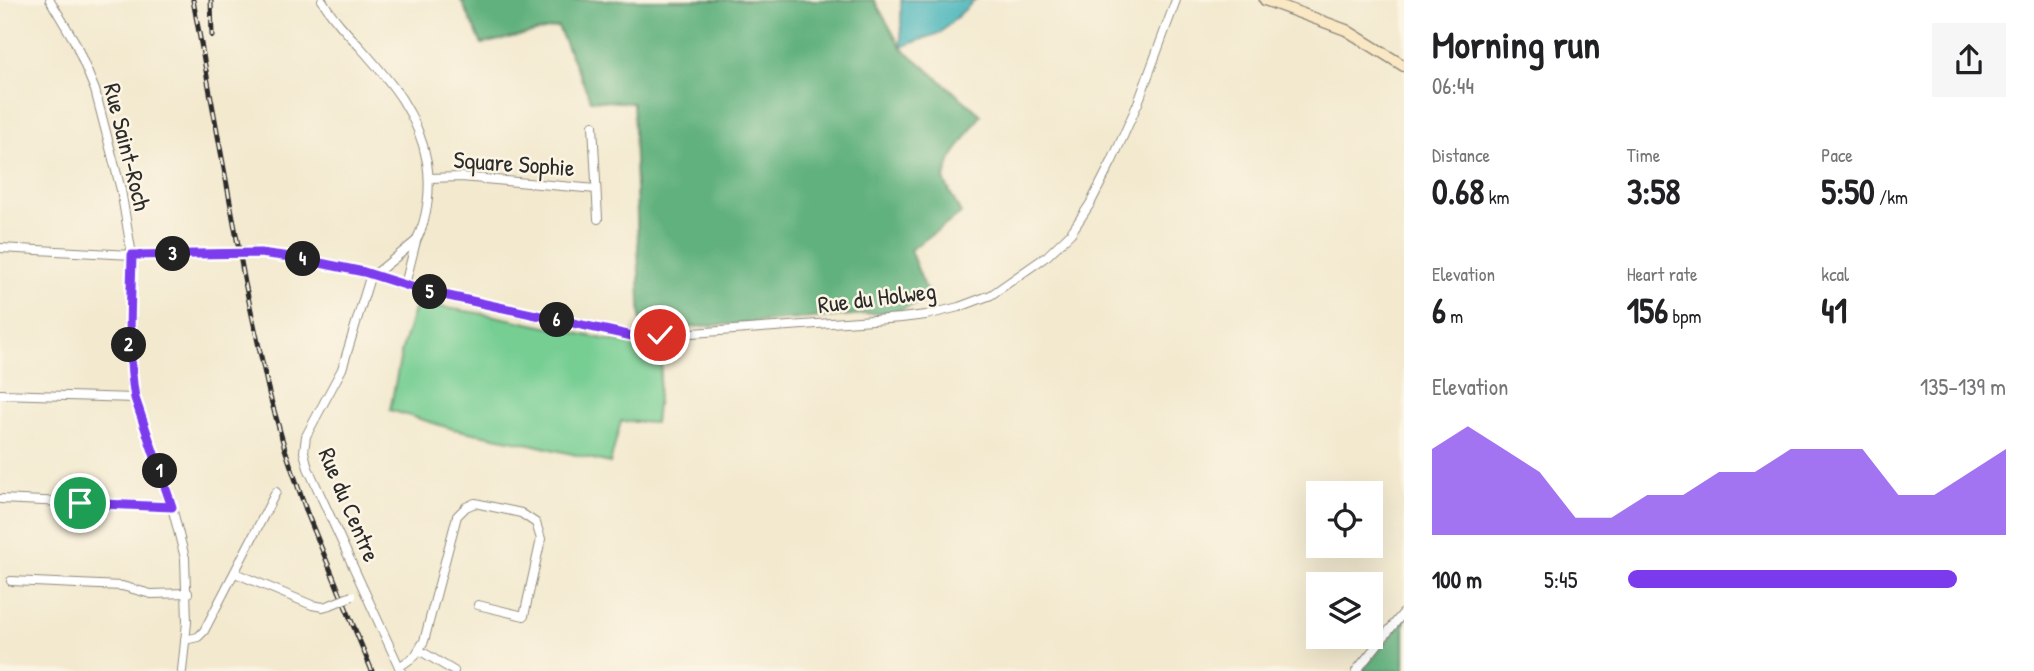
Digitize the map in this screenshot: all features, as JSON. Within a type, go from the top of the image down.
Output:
[{"type":"main road","points":[[1265,0],[1357,36],[1404,66]]},
{"type":"street","name":"Rue Saint-Roch","points":[[50,0],[75,42],[95,90],[121,190],[132,255],[129,356],[135,398],[172,507],[186,558],[188,593],[182,671]]},
{"type":"street","points":[[322,0],[338,23],[388,80],[411,113],[422,139],[429,178],[423,227],[416,241],[405,285]]},
{"type":"street","name":"Rue du Holweg","points":[[0,248],[132,255],[260,253],[291,257],[372,274],[421,290],[637,337],[926,315],[991,295],[1047,256],[1071,233],[1090,204],[1112,161],[1138,103],[1176,0]]},
{"type":"street","name":"Square Sophie","points":[[593,125],[598,219]]},
{"type":"street","name":"Square Sophie","points":[[429,178],[461,177],[596,189]]},
{"type":"street","points":[[372,274],[416,241]]},
{"type":"street","name":"Rue du Centre","points":[[372,274],[342,369],[309,430],[304,447],[308,468],[400,669]]},
{"type":"street","points":[[0,394],[135,398]]},
{"type":"street","points":[[185,639],[198,637],[204,631],[276,492]]},
{"type":"street","points":[[0,499],[172,507]]},
{"type":"street","points":[[400,669],[419,650],[428,631],[457,516],[475,503],[527,516],[539,527],[541,539],[524,616],[478,604]]},
{"type":"street","points":[[235,573],[323,607],[365,590]]},
{"type":"street","points":[[11,581],[122,586],[151,594],[188,593]]},
{"type":"street","points":[[1356,671],[1404,612]]},
{"type":"street","points":[[419,650],[454,671]]},
{"type":"green space","points":[[461,0],[874,0],[901,47],[981,115],[951,159],[944,180],[961,214],[910,250],[930,300],[893,312],[641,331],[633,103],[591,100],[558,27],[482,44]]},
{"type":"green space","points":[[416,303],[490,315],[637,346],[664,342],[655,423],[621,421],[610,463],[453,429],[390,410],[402,349]]},
{"type":"green space","points":[[1404,618],[1404,671],[1362,671],[1379,649],[1383,649],[1383,644]]},
{"type":"water","points":[[901,0],[975,0],[940,33],[901,47]]},
{"type":"railway","points":[[193,0],[245,283],[269,393],[307,513],[372,671]]},
{"type":"railway","points":[[211,0],[212,36]]},
{"type":"route","points":[[80,503],[172,507],[135,398],[132,381],[129,356],[132,255],[276,254],[364,272],[421,290],[637,337],[660,335]]}]
